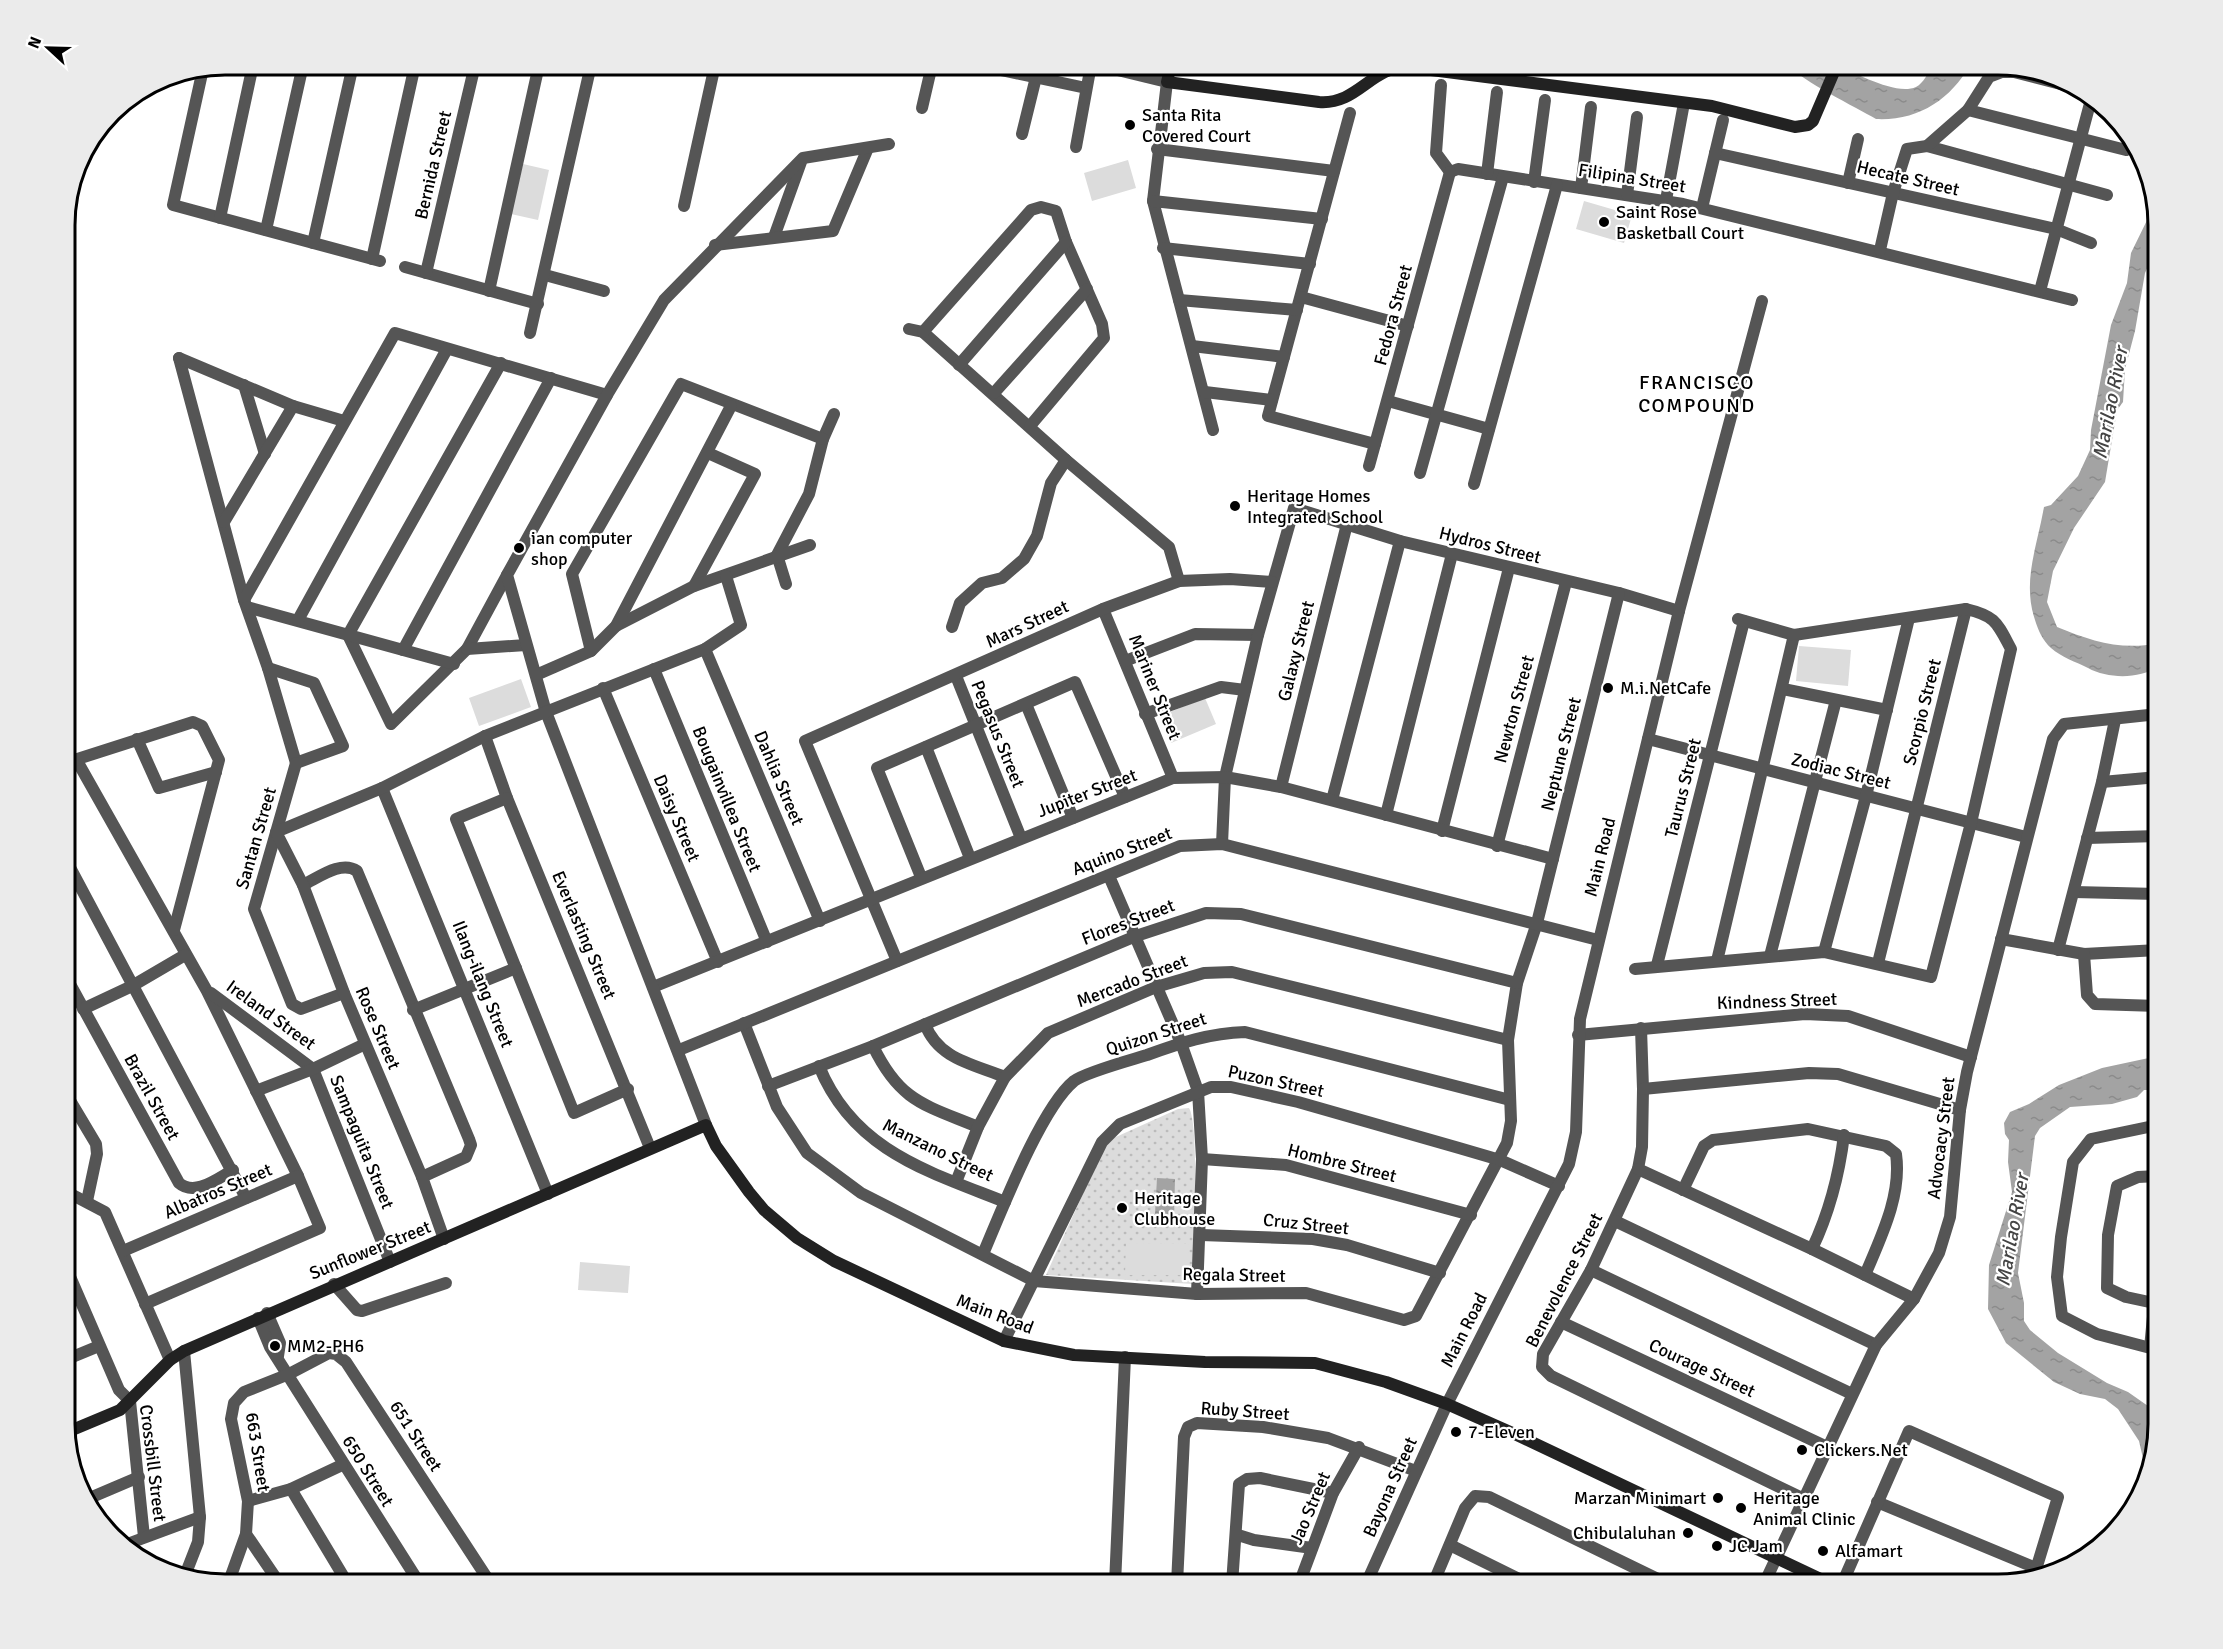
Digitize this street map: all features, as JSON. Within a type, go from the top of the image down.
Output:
[{"type":"main road","points":[[1169,75],[1167,82],[1330,103],[1347,98],[1378,75]]},
{"type":"main road","points":[[1469,75],[1736,111],[1795,127],[1808,125],[1816,115],[1832,75]]},
{"type":"main road","name":"Sunflower Street","points":[[75,1429],[120,1410],[170,1360],[184,1352],[334,1284],[444,1239],[706,1125]]},
{"type":"main road","name":"Main Road","points":[[706,1125],[716,1146],[749,1192],[764,1210],[797,1238],[834,1261],[1004,1341],[1049,1352],[1125,1357],[1315,1363],[1386,1382],[1447,1404],[1809,1574]]},
{"type":"street","points":[[220,218],[251,75]]},
{"type":"street","points":[[266,230],[301,75]]},
{"type":"street","points":[[313,243],[351,75]]},
{"type":"street","points":[[201,77],[173,205],[376,260],[413,75]]},
{"type":"street","name":"Bernida Street","points":[[426,273],[472,75]]},
{"type":"street","points":[[489,291],[537,75]]},
{"type":"street","points":[[530,333],[589,75]]},
{"type":"street","points":[[684,206],[713,75]]},
{"type":"street","points":[[922,108],[930,75]]},
{"type":"street","points":[[1025,75],[1086,88]]},
{"type":"street","points":[[1023,134],[1037,75]]},
{"type":"street","points":[[1076,147],[1089,75]]},
{"type":"street","points":[[1140,75],[1167,82],[1157,149],[1153,201],[1163,248],[1205,392],[1213,430]]},
{"type":"street","points":[[1927,146],[1968,110],[1989,77],[1994,75]]},
{"type":"street","points":[[1441,85],[1436,153],[1450,172]]},
{"type":"street","points":[[1487,174],[1497,92]]},
{"type":"street","points":[[1534,182],[1545,100]]},
{"type":"street","points":[[1666,201],[1684,103]]},
{"type":"street","points":[[2040,291],[2089,106]]},
{"type":"street","points":[[1581,188],[1591,108]]},
{"type":"street","points":[[1968,110],[2126,150]]},
{"type":"street","points":[[1350,113],[1268,416],[1375,444]]},
{"type":"street","points":[[1627,195],[1637,117]]},
{"type":"street","points":[[1702,208],[1723,120]]},
{"type":"street","points":[[1848,183],[1858,139]]},
{"type":"street","points":[[348,635],[392,724],[467,649],[607,395],[664,300],[715,245],[803,158],[889,144]]},
{"type":"street","points":[[1880,250],[1893,193],[1907,149],[1927,146],[2107,195]]},
{"type":"street","points":[[715,245],[833,231],[868,148]]},
{"type":"street","points":[[1157,149],[1334,171]]},
{"type":"street","name":"Hecate Street","points":[[1715,153],[2056,229],[2091,243]]},
{"type":"street","points":[[774,237],[803,158]]},
{"type":"street","name":"Filipina Street","points":[[1450,172],[1458,169],[1702,208],[1880,250],[2072,300]]},
{"type":"street","name":"Fedora Street","points":[[1369,466],[1450,172]]},
{"type":"street","points":[[1420,473],[1503,177]]},
{"type":"street","points":[[1474,484],[1557,185]]},
{"type":"street","points":[[1153,201],[1322,219]]},
{"type":"street","points":[[923,332],[1031,210],[1041,207],[1056,211],[1066,242],[1104,331],[1104,338],[1030,426]]},
{"type":"street","points":[[959,365],[1066,242]]},
{"type":"street","points":[[1163,248],[1310,264]]},
{"type":"street","points":[[405,267],[538,304]]},
{"type":"street","points":[[544,275],[604,291]]},
{"type":"street","points":[[994,393],[1087,289]]},
{"type":"street","points":[[1179,300],[1299,303],[1408,326]]},
{"type":"street","name":"Main Road","points":[[1447,1404],[1569,1164],[1576,1131],[1578,1035],[1598,940],[1679,611],[1762,301]]},
{"type":"street","points":[[909,329],[923,332],[994,393],[1066,460],[1169,547],[1179,581]]},
{"type":"street","points":[[245,604],[344,421],[395,333],[607,395]]},
{"type":"street","points":[[1192,346],[1284,357]]},
{"type":"street","points":[[298,620],[447,349]]},
{"type":"street","points":[[268,668],[314,684],[343,746],[296,763],[268,668],[245,604],[179,358],[293,406],[344,421]]},
{"type":"street","points":[[348,635],[501,363]]},
{"type":"street","points":[[403,650],[551,378]]},
{"type":"street","points":[[591,651],[572,574],[681,384],[731,406],[823,439]]},
{"type":"street","points":[[244,385],[265,454]]},
{"type":"street","points":[[1205,392],[1272,400]]},
{"type":"street","points":[[1388,401],[1490,429]]},
{"type":"street","points":[[224,522],[293,406]]},
{"type":"street","points":[[536,675],[591,651],[616,626],[731,406]]},
{"type":"street","points":[[786,584],[777,555],[809,494],[823,439],[834,414]]},
{"type":"street","points":[[694,586],[755,474],[708,453]]},
{"type":"street","points":[[952,627],[960,603],[982,582],[1002,578],[1024,559],[1037,536],[1051,483],[1066,460]]},
{"type":"street","name":"Hydros Street","points":[[1272,582],[1294,508],[1400,541],[1619,593],[1679,611]]},
{"type":"street","name":"Galaxy Street","points":[[1281,787],[1347,524]]},
{"type":"street","points":[[1332,800],[1400,541]]},
{"type":"street","points":[[616,626],[694,586],[810,545]]},
{"type":"street","points":[[1386,815],[1452,554]]},
{"type":"street","points":[[1442,831],[1509,568]]},
{"type":"street","points":[[507,575],[546,712],[679,1050],[706,1125]]},
{"type":"street","points":[[276,832],[382,788],[485,736],[705,649],[741,625],[726,576]]},
{"type":"street","name":"Mars Street","points":[[872,899],[805,741],[1103,609],[1179,581],[1230,579],[1272,582]]},
{"type":"street","points":[[1222,844],[1225,777],[1272,582]]},
{"type":"street","name":"Newton Street","points":[[1497,846],[1566,582]]},
{"type":"street","name":"Neptune Street","points":[[1537,923],[1619,593]]},
{"type":"street","points":[[245,604],[454,664]]},
{"type":"street","name":"Mariner Street","points":[[1103,609],[1173,778]]},
{"type":"street","points":[[1635,969],[1657,965],[1717,961],[1824,951],[1931,977],[1971,823],[2011,649],[1996,622],[1989,616],[1966,609],[1794,635],[1717,961]]},
{"type":"street","name":"Scorpio Street","points":[[1878,963],[1966,609]]},
{"type":"street","points":[[1824,951],[1866,796],[1909,618]]},
{"type":"street","name":"Taurus Street","points":[[1657,965],[1741,620],[1794,635]]},
{"type":"street","points":[[1125,661],[1194,634],[1258,635]]},
{"type":"street","points":[[467,649],[526,645]]},
{"type":"street","name":"Dahlia Street","points":[[705,649],[820,921]]},
{"type":"street","name":"Bougainvillea Street","points":[[654,669],[766,942]]},
{"type":"street","name":"Pegasus Street","points":[[956,676],[1021,838]]},
{"type":"street","points":[[921,877],[876,768],[1075,682],[1125,797]]},
{"type":"street","points":[[1145,714],[1221,687],[1245,690]]},
{"type":"street","name":"Daisy Street","points":[[603,688],[718,962]]},
{"type":"street","points":[[1783,689],[1887,710]]},
{"type":"street","points":[[1770,956],[1836,700]]},
{"type":"street","points":[[1026,704],[1073,818]]},
{"type":"street","name":"Advocacy Street","points":[[1769,1574],[1876,1345],[1914,1299],[1939,1253],[1950,1216],[1960,1110],[1971,1057],[2053,739],[2064,724],[2082,720],[2115,720],[2148,715]]},
{"type":"street","points":[[2058,950],[2102,782],[2115,720]]},
{"type":"street","points":[[75,759],[193,722],[200,723],[219,760],[174,930]]},
{"type":"street","name":"Everlasting Street","points":[[485,736],[507,798],[628,1089],[650,1148]]},
{"type":"street","points":[[137,739],[159,788],[216,772]]},
{"type":"street","name":"Zodiac Street","points":[[1648,739],[2026,837]]},
{"type":"street","points":[[926,747],[970,858]]},
{"type":"street","name":"Santan Street","points":[[296,763],[254,909],[292,1004],[301,1009],[344,993]]},
{"type":"street","points":[[75,769],[174,930],[185,955],[207,991],[298,1176]]},
{"type":"street","name":"Jupiter Street","points":[[653,987],[820,921],[921,877],[1173,778],[1225,777],[1281,787],[1553,859]]},
{"type":"street","points":[[2102,782],[2148,778]]},
{"type":"street","name":"Ilang-ilang Street","points":[[382,788],[548,1194]]},
{"type":"street","points":[[507,798],[456,819],[574,1113],[628,1089]]},
{"type":"street","name":"Rose Street","points":[[276,832],[303,885],[344,993],[422,1177],[444,1239]]},
{"type":"street","points":[[2086,838],[2148,836]]},
{"type":"street","name":"Aquino Street","points":[[679,1050],[1180,846],[1222,844],[1598,940]]},
{"type":"street","points":[[303,885],[339,867],[352,867],[357,871],[471,1145],[469,1152],[460,1161],[422,1177]]},
{"type":"street","points":[[1109,876],[1181,1043],[1198,1091],[1202,1159],[1201,1235],[1197,1294]]},
{"type":"street","points":[[75,877],[246,1198]]},
{"type":"street","points":[[2074,892],[2148,894]]},
{"type":"street","points":[[872,899],[897,961]]},
{"type":"street","name":"Flores Street","points":[[768,1086],[873,1046],[1136,936],[1206,913],[1241,914],[1517,983]]},
{"type":"street","name":"Regala Street","points":[[744,1023],[777,1107],[807,1153],[832,1174],[861,1193],[1034,1281],[1197,1294],[1306,1293],[1404,1320],[1416,1316],[1507,1143],[1511,1121],[1508,1040],[1517,983],[1537,923]]},
{"type":"street","points":[[2001,939],[2084,954],[2148,951]]},
{"type":"street","points":[[2084,954],[2087,995],[2095,1004],[2148,1006]]},
{"type":"street","points":[[83,1009],[132,986],[185,955]]},
{"type":"street","points":[[414,1010],[516,968]]},
{"type":"street","name":"Mercado Street","points":[[956,1182],[978,1127],[1005,1077],[1048,1033],[1156,987],[1204,973],[1232,972],[1508,1040]]},
{"type":"street","name":"Ireland Street","points":[[207,991],[313,1069]]},
{"type":"street","name":"Brazil Street","points":[[75,994],[179,1183],[190,1189],[196,1189],[233,1170]]},
{"type":"street","name":"Kindness Street","points":[[1578,1035],[1805,1014],[1848,1016],[1971,1057]]},
{"type":"street","points":[[925,1024],[929,1036],[943,1052],[1005,1077]]},
{"type":"street","name":"Benevolence Street","points":[[1641,1028],[1642,1147],[1638,1169],[1591,1269],[1544,1354],[1542,1367],[1551,1376],[1804,1499]]},
{"type":"street","name":"Quizon Street","points":[[983,1254],[1005,1202],[1050,1109],[1075,1080],[1181,1043],[1220,1032],[1245,1032],[1510,1100]]},
{"type":"street","points":[[256,1091],[313,1069],[365,1044]]},
{"type":"street","points":[[873,1046],[885,1072],[900,1090],[926,1105],[978,1127]]},
{"type":"street","name":"Manzano Street","points":[[819,1066],[838,1104],[861,1131],[887,1150],[1005,1202]]},
{"type":"street","name":"Sampaguita Street","points":[[313,1069],[390,1262]]},
{"type":"street","points":[[1643,1089],[1809,1073],[1838,1074],[1960,1110]]},
{"type":"street","name":"Puzon Street","points":[[1004,1341],[1102,1142],[1120,1124],[1211,1086],[1231,1087],[1298,1102],[1500,1160],[1559,1186]]},
{"type":"street","points":[[75,1109],[96,1144],[97,1154],[87,1201]]},
{"type":"street","points":[[2148,1127],[2091,1139],[2073,1162],[2057,1277],[2062,1316],[2097,1334],[2148,1347]]},
{"type":"street","points":[[1683,1190],[1704,1146],[1713,1140],[1808,1129],[1844,1135],[1886,1146],[1896,1154],[1898,1167],[1894,1194],[1881,1238],[1865,1275]]},
{"type":"street","points":[[1812,1249],[1828,1215],[1836,1188],[1844,1135]]},
{"type":"street","name":"Hombre Street","points":[[1202,1159],[1286,1165],[1471,1215]]},
{"type":"street","points":[[1638,1169],[1914,1299]]},
{"type":"street","name":"Albatros Street","points":[[123,1251],[298,1176],[320,1228],[146,1304]]},
{"type":"street","points":[[2148,1176],[2138,1177],[2117,1186],[2108,1235],[2107,1288],[2126,1297],[2148,1302]]},
{"type":"street","points":[[75,1196],[105,1212],[170,1360]]},
{"type":"street","points":[[1615,1221],[1876,1345]]},
{"type":"street","name":"Cruz Street","points":[[1201,1235],[1313,1239],[1347,1245],[1440,1273]]},
{"type":"street","points":[[1591,1269],[1852,1394]]},
{"type":"street","points":[[334,1284],[357,1310],[362,1311],[446,1283]]},
{"type":"street","name":"Crossbill Street","points":[[75,1291],[119,1390],[130,1401],[144,1537]]},
{"type":"street","name":"650 Street","points":[[262,1316],[270,1347],[289,1374],[342,1465],[413,1574]]},
{"type":"street","name":"Courage Street","points":[[1561,1322],[1827,1448]]},
{"type":"street","points":[[75,1356],[99,1346]]},
{"type":"street","points":[[184,1352],[200,1516],[198,1542],[188,1569]]},
{"type":"street","name":"651 Street","points":[[289,1374],[323,1355],[336,1354],[341,1357],[484,1574]]},
{"type":"street","points":[[1115,1574],[1125,1357]]},
{"type":"street","name":"663 Street","points":[[232,1574],[246,1534],[248,1501],[231,1419],[234,1403],[244,1392],[289,1374]]},
{"type":"street","name":"Bayona Street","points":[[1370,1574],[1447,1404]]},
{"type":"street","name":"Ruby Street","points":[[1177,1574],[1184,1437],[1188,1427],[1197,1423],[1263,1427],[1328,1438],[1359,1447],[1416,1471]]},
{"type":"street","points":[[1846,1574],[1909,1431],[2058,1497],[2036,1569]]},
{"type":"street","name":"Jao Street","points":[[1303,1574],[1333,1493],[1359,1447]]},
{"type":"street","points":[[248,1501],[291,1490],[342,1465]]},
{"type":"street","points":[[94,1496],[139,1478]]},
{"type":"street","points":[[1233,1574],[1238,1535],[1237,1492],[1239,1484],[1247,1479],[1260,1478],[1333,1493]]},
{"type":"street","points":[[291,1490],[342,1574]]},
{"type":"street","points":[[1438,1574],[1465,1508],[1475,1496],[1489,1497],[1647,1574]]},
{"type":"street","points":[[1877,1502],[2031,1570]]},
{"type":"street","points":[[133,1542],[200,1516]]},
{"type":"street","points":[[246,1534],[273,1574]]},
{"type":"street","points":[[1238,1535],[1254,1540],[1312,1548]]},
{"type":"street","points":[[1450,1545],[1509,1574]]},
{"type":"shaded area","points":[[1128,160],[1136,188],[1092,201],[1084,173]]},
{"type":"shaded area","points":[[523,164],[549,170],[538,220],[511,214]]},
{"type":"shaded area","name":"Saint Rose Basketball Court","points":[[1584,201],[1632,215],[1624,243],[1576,229]]},
{"type":"shaded area","points":[[1799,646],[1851,650],[1848,686],[1796,681]]},
{"type":"shaded area","points":[[521,679],[531,707],[479,726],[469,698]]},
{"type":"shaded area","points":[[1205,698],[1216,724],[1171,743],[1160,716]]},
{"type":"shaded area","points":[[1189,1108],[1192,1119],[1195,1164],[1193,1284],[1046,1275],[1107,1141],[1178,1109]]},
{"type":"shaded area","points":[[1126,1243],[1189,1244],[1188,1275],[1125,1275]]},
{"type":"shaded area","points":[[580,1262],[630,1266],[628,1293],[578,1290]]},
{"type":"water","points":[[1801,75],[1859,75],[1887,86],[1907,89],[1916,87],[1927,75],[1963,75],[1943,98],[1931,106],[1919,112],[1891,119],[1876,119]]},
{"type":"water","name":"Marilao River","points":[[2148,219],[2148,266],[2125,369],[2123,402],[2117,410],[2105,482],[2074,528],[2053,571],[2047,602],[2057,627],[2107,643],[2132,646],[2148,645],[2148,672],[2114,676],[2096,672],[2059,654],[2048,645],[2041,635],[2031,606],[2030,578],[2044,507],[2051,505],[2078,476],[2090,450],[2091,430],[2111,325],[2127,283],[2131,253]]},
{"type":"water","name":"Marilao River","points":[[2148,1058],[2148,1090],[2144,1090],[2137,1097],[2112,1104],[2070,1107],[2040,1128],[2035,1136],[2018,1273],[2024,1303],[2024,1321],[2030,1330],[2058,1353],[2107,1383],[2128,1392],[2148,1406],[2147,1444],[2143,1460],[2139,1441],[2118,1409],[2105,1399],[2080,1394],[2054,1382],[2006,1343],[1988,1309],[1989,1265],[2012,1192],[2008,1162],[2009,1140],[2005,1134],[2004,1123],[2010,1112],[2029,1104],[2059,1085],[2102,1068]]},
{"type":"water","points":[[1157,1178],[1175,1179],[1174,1215],[1155,1214]]},
{"type":"place","name":"Santa Rita Covered Court","points":[[1130,125]]},
{"type":"place","name":"Saint Rose Basketball Court","points":[[1604,222]]},
{"type":"place","name":"Heritage Homes Integrated School","points":[[1235,506]]},
{"type":"place","name":"ian computer shop","points":[[519,548]]},
{"type":"place","name":"M.i.NetCafe","points":[[1608,688]]},
{"type":"place","name":"Heritage Clubhouse","points":[[1122,1208]]},
{"type":"place","name":"MM2-PH6","points":[[275,1346]]},
{"type":"place","name":"7-Eleven","points":[[1456,1432]]},
{"type":"place","name":"Clickers.Net","points":[[1802,1450]]},
{"type":"place","name":"Marzan Minimart","points":[[1718,1498]]},
{"type":"place","name":"Heritage Animal Clinic","points":[[1741,1508]]},
{"type":"place","name":"Chibulaluhan","points":[[1688,1533]]},
{"type":"place","name":"JC Jam","points":[[1717,1546]]},
{"type":"place","name":"Alfamart","points":[[1823,1551]]},
{"type":"district","name":"FRANCISCO COMPOUND","points":[[1697,394]]}]
